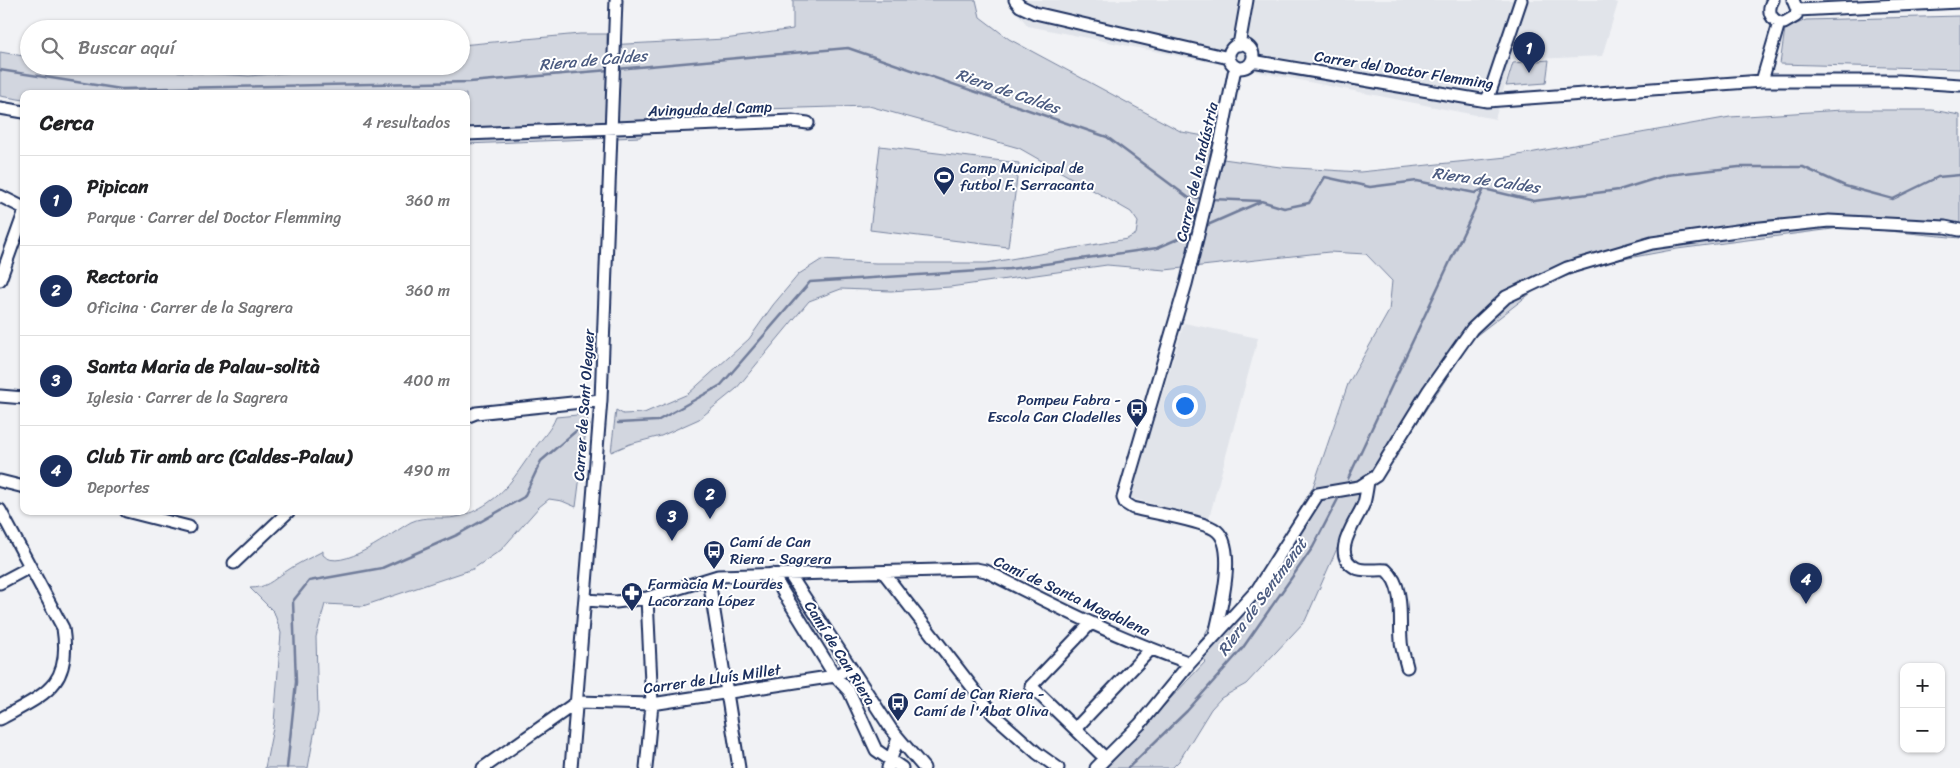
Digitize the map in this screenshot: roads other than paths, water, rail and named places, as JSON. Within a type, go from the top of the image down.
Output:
[{"type":"street","name":"Carrer de Sant Oleguer","points":[[571,768],[601,400],[616,0]]},
{"type":"street","points":[[1015,0],[1020,6],[1035,13],[1230,58],[1237,68],[1245,68],[1252,61],[1253,53],[1250,47],[1239,45],[1232,48],[1230,58]]},
{"type":"street","points":[[1239,45],[1247,0]]},
{"type":"street","points":[[1487,101],[1520,0]]},
{"type":"street","points":[[1773,0],[1770,5],[1770,15],[1778,23],[1793,20],[1795,5],[1960,2]]},
{"type":"street","points":[[1762,81],[1778,23]]},
{"type":"street","name":"Carrer del Doctor Flemming","points":[[1252,61],[1487,101],[1762,81],[1899,81],[1960,85]]},
{"type":"street","name":"Carrer de la Indústria","points":[[1214,636],[1226,583],[1226,545],[1224,538],[1210,527],[1133,508],[1125,502],[1124,498],[1186,284],[1221,140],[1234,73],[1237,68]]},
{"type":"street","points":[[0,108],[20,111]]},
{"type":"street","name":"Avinguda del Camp","points":[[470,134],[792,122],[808,123]]},
{"type":"street","points":[[0,196],[20,206]]},
{"type":"street","points":[[1096,768],[1140,724],[1190,663],[1257,590],[1318,494],[1358,487],[1376,476],[1429,390],[1472,329],[1506,298],[1566,268],[1652,243],[1819,222],[1945,227],[1960,230]]},
{"type":"street","points":[[0,280],[20,224]]},
{"type":"street","points":[[0,396],[20,398]]},
{"type":"street","points":[[470,415],[476,413],[601,400]]},
{"type":"street","points":[[0,481],[20,486]]},
{"type":"street","points":[[1368,481],[1364,505],[1356,516],[1344,545],[1349,562],[1357,569],[1386,570],[1392,575],[1398,587],[1401,643],[1406,667]]},
{"type":"street","points":[[0,510],[63,628],[66,648],[64,663],[57,681],[44,694],[0,719]]},
{"type":"street","points":[[142,515],[188,527]]},
{"type":"street","points":[[234,563],[285,515]]},
{"type":"street","points":[[0,583],[30,567]]},
{"type":"street","name":"Camí de Santa Magdalena","points":[[585,600],[616,602],[647,598],[718,576],[884,573],[976,569],[986,571],[1090,624],[1150,650],[1190,663]]},
{"type":"street","points":[[884,573],[993,714],[1037,753],[1058,768]]},
{"type":"street","name":"Camí de Can Riera","points":[[772,574],[835,676],[853,700],[876,750],[888,766],[902,768]]},
{"type":"street","name":"Camí de Can Riera","points":[[790,574],[848,668],[898,738],[924,768]]},
{"type":"street","points":[[709,580],[739,768]]},
{"type":"street","points":[[646,768],[652,704],[647,598]]},
{"type":"street","points":[[1090,624],[1031,686],[1105,758]]},
{"type":"street","points":[[1075,729],[1150,650]]},
{"type":"street","name":"Carrer de Lluís Millet","points":[[577,702],[652,704],[835,676],[848,668]]},
{"type":"street","points":[[483,768],[577,702]]},
{"type":"street","points":[[888,766],[898,738]]},
{"type":"waterway","name":"Riera de Caldes","points":[[617,69],[848,48],[1107,137],[1189,198],[1203,198]]},
{"type":"waterway","name":"Riera de Caldes","points":[[0,70],[20,73]]},
{"type":"waterway","name":"Riera de Caldes","points":[[32,75],[121,89],[470,82],[609,70]]},
{"type":"waterway","name":"Riera de Caldes","points":[[1211,199],[1261,201],[1284,208],[1309,203],[1325,177],[1370,187],[1417,181],[1475,193],[1484,189],[1534,201],[1619,190],[1667,175],[1739,167],[1803,167],[1845,186],[1893,199],[1938,177],[1960,175]]},
{"type":"waterway","name":"Riera de Sentmenat","points":[[1348,479],[1484,189]]},
{"type":"waterway","points":[[1203,227],[1260,202]]},
{"type":"waterway","points":[[618,423],[657,421],[721,385],[810,282],[1010,269],[1157,248],[1196,231]]},
{"type":"waterway","points":[[287,768],[296,682],[293,601],[309,581],[382,568],[457,535],[524,497],[541,461],[576,431],[589,425]]},
{"type":"waterway","name":"Riera de Sentmenat","points":[[1128,768],[1187,711],[1242,649],[1313,547],[1340,495]]},
{"type":"place","name":"Pipican","points":[[1529,73]]},
{"type":"place","name":"Camp Municipal de futbol F. Serracanta","points":[[944,196]]},
{"type":"place","name":"Pompeu Fabra - Escola Can Cladelles","points":[[1137,428]]},
{"type":"place","name":"Rectoria","points":[[710,519]]},
{"type":"place","name":"Santa Maria de Palau-solità","points":[[672,541]]},
{"type":"place","name":"Camí de Can Riera - Sagrera","points":[[714,570]]},
{"type":"place","name":"Club Tir amb arc (Caldes-Palau)","points":[[1806,604]]},
{"type":"place","name":"Farmàcia M. Lourdes Lacorzana López","points":[[632,612]]},
{"type":"place","name":"Camí de Can Riera - Camí de l'Abat Oliva","points":[[898,722]]}]
